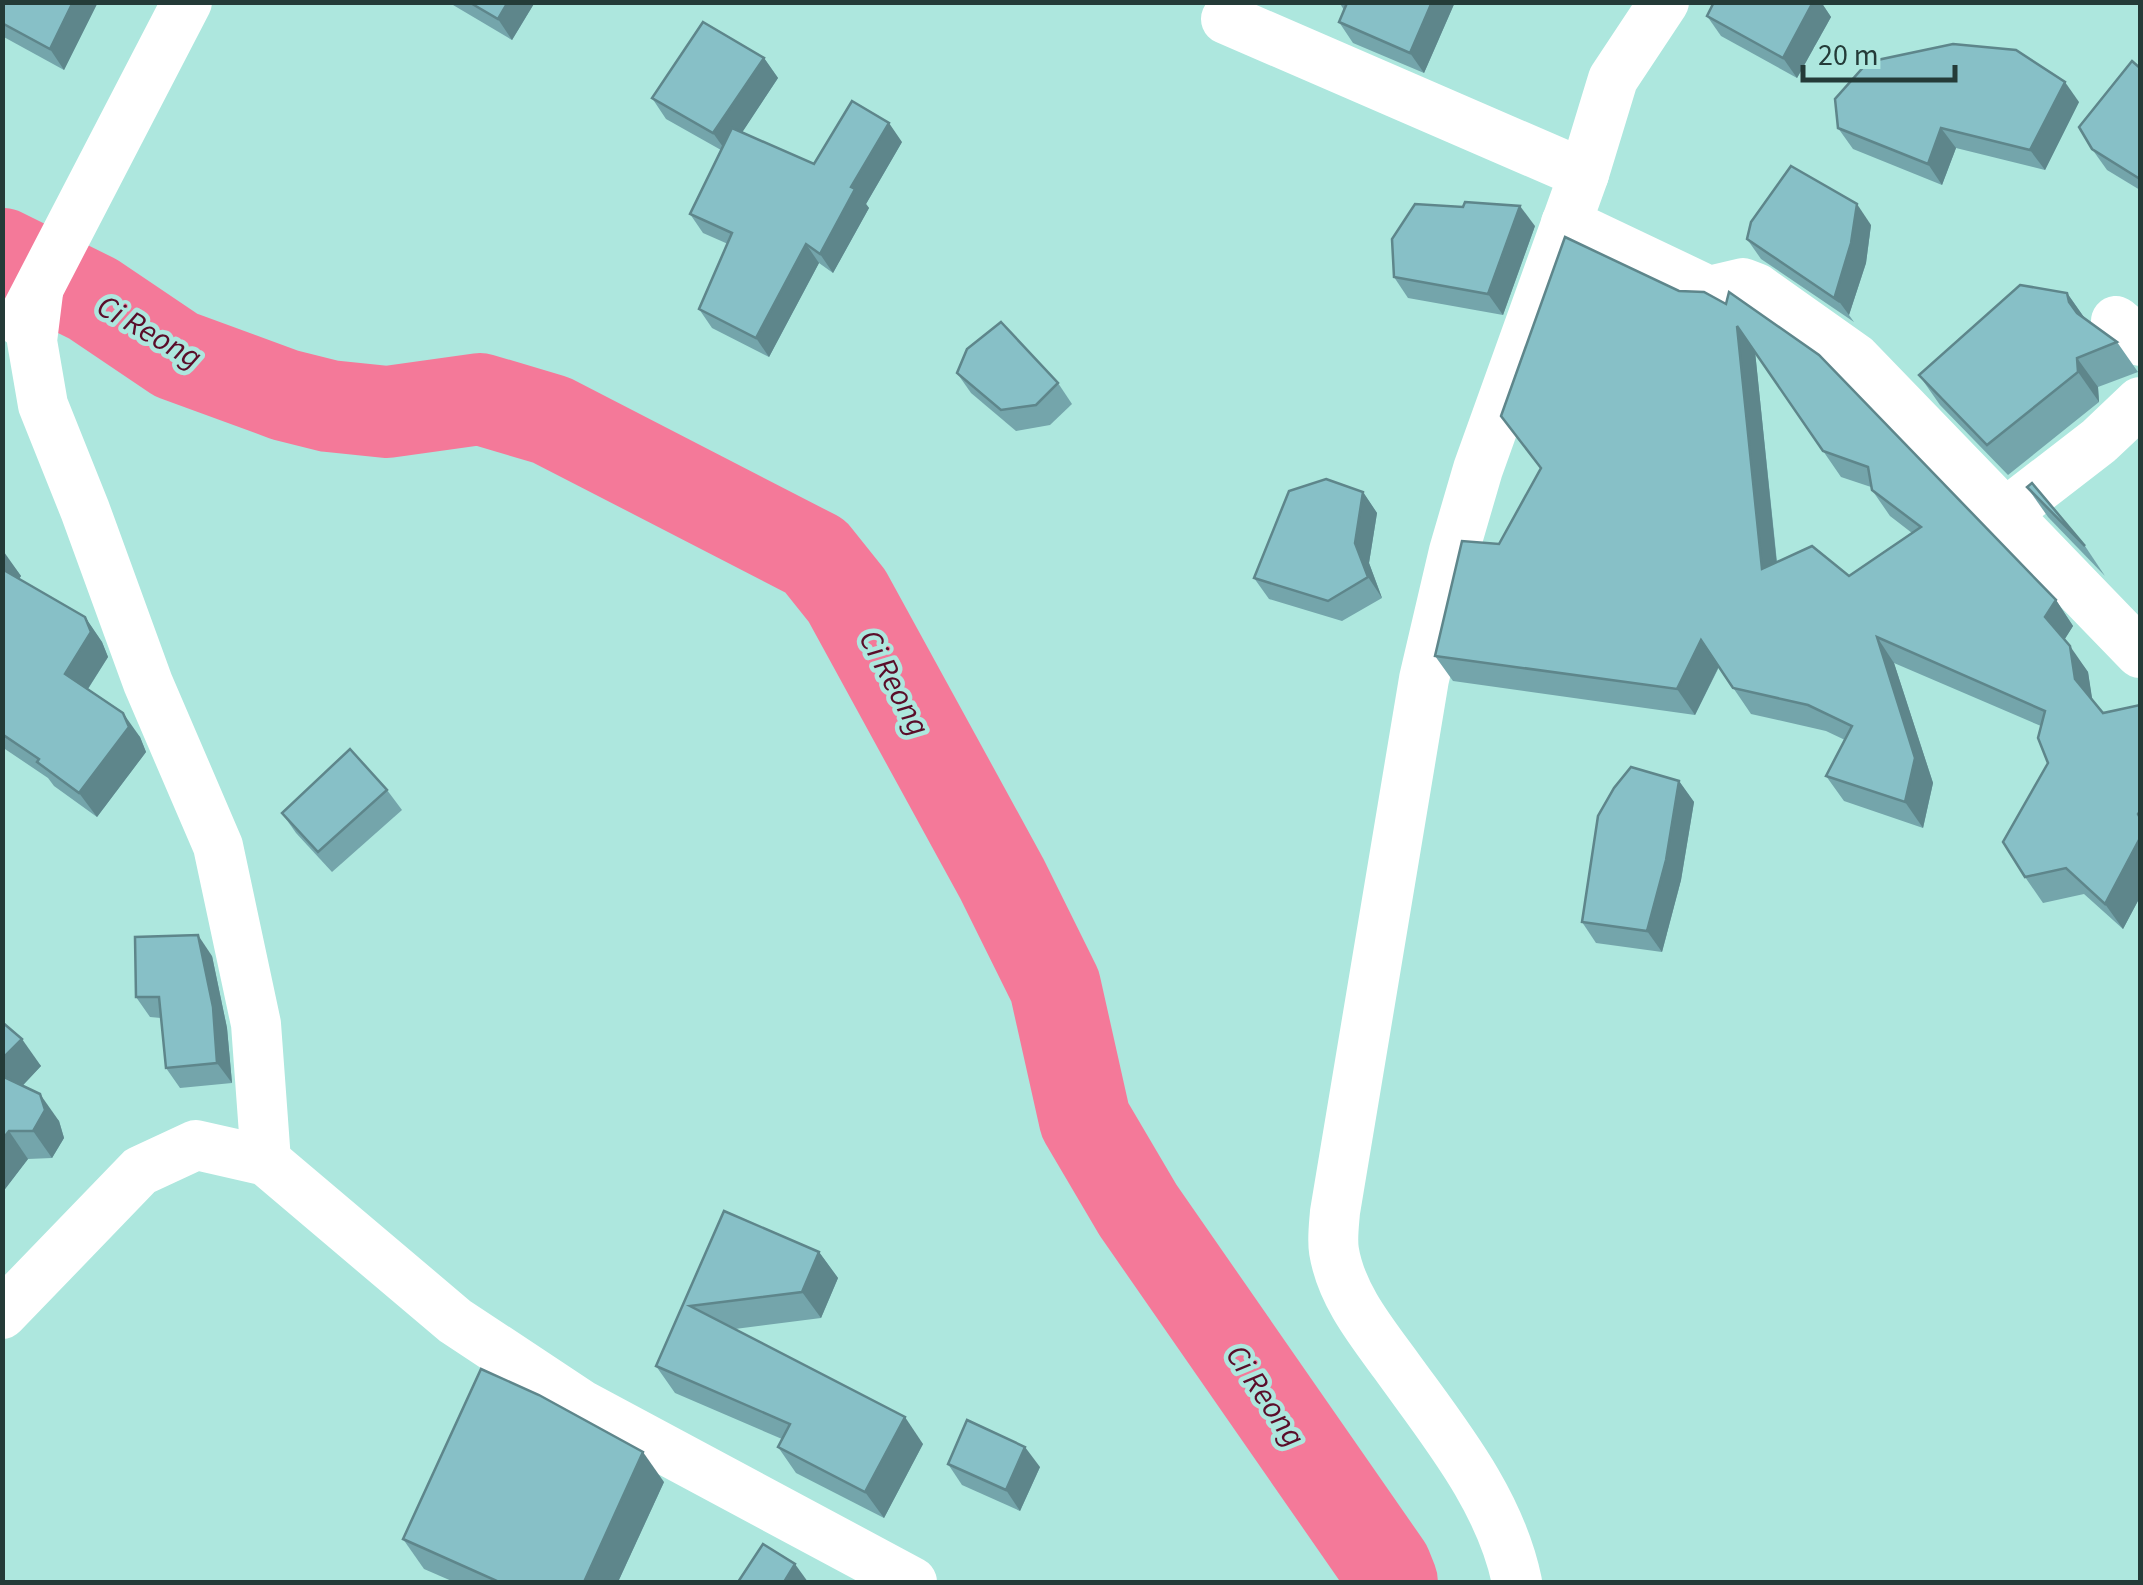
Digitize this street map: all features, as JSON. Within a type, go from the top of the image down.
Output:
[{"type":"street","points":[[2,352],[38,294],[186,2]]},
{"type":"street","points":[[1517,1582],[1498,1525],[1464,1460],[1364,1322],[1344,1284],[1334,1249],[1334,1212],[1424,678],[1478,469],[1584,174],[1613,79],[1664,2]]},
{"type":"street","points":[[1226,19],[1584,174]]},
{"type":"street","points":[[1566,222],[1709,290],[1743,283],[1756,288],[1856,359],[2140,653]]},
{"type":"street","points":[[38,294],[32,341],[43,404],[148,683],[218,846],[256,1024],[266,1162]]},
{"type":"street","points":[[2006,512],[2100,441],[2140,402]]},
{"type":"street","points":[[2,1314],[140,1171],[196,1145],[266,1162],[455,1321],[582,1405],[912,1582]]},
{"type":"building","points":[[2,2],[73,2],[50,49],[2,23]]},
{"type":"building","points":[[469,2],[508,2],[498,19]]},
{"type":"building","points":[[1345,2],[1432,2],[1410,53],[1339,22]]},
{"type":"building","points":[[1714,2],[1813,2],[1783,58],[1707,16]]},
{"type":"building","points":[[703,22],[764,58],[713,133],[652,98]]},
{"type":"building","points":[[1953,44],[2016,50],[2065,82],[2030,150],[1941,128],[1928,164],[1838,128],[1835,99],[1868,62]]},
{"type":"building","points":[[2132,61],[2140,68],[2140,179],[2092,149],[2079,127]]},
{"type":"building","points":[[852,101],[889,123],[851,187],[855,189],[820,254],[806,244],[756,338],[699,309],[732,233],[690,214],[732,128],[814,164]]},
{"type":"building","points":[[1791,166],[1857,204],[1851,243],[1835,296],[1840,302],[1747,239],[1751,222]]},
{"type":"building","points":[[1465,202],[1520,206],[1488,294],[1394,277],[1392,239],[1415,204],[1463,207]]},
{"type":"building","points":[[1565,237],[1679,291],[1704,292],[1726,304],[1729,292],[1819,355],[2056,600],[2045,617],[2070,646],[2075,679],[2103,713],[2140,705],[2140,838],[2105,904],[2066,868],[2025,877],[2003,842],[2048,763],[2038,738],[2045,711],[1877,637],[1915,758],[1905,802],[1826,776],[1852,726],[1808,705],[1733,688],[1701,640],[1677,689],[1435,656],[1462,541],[1499,544],[1541,468],[1501,416]],"holes":[[[1737,326],[1823,451],[1868,467],[1872,490],[1921,527],[1849,576],[1812,546],[1762,569]]]},
{"type":"building","points":[[2020,285],[2067,293],[2077,313],[2117,342],[2077,358],[2078,372],[1987,445],[1919,375]]},
{"type":"building","points":[[1001,322],[1058,383],[1036,405],[1001,410],[957,373],[967,349]]},
{"type":"building","points":[[1326,479],[1363,492],[1355,543],[1368,577],[1328,601],[1254,578],[1289,491]]},
{"type":"building","points":[[2032,483],[2085,546],[2027,487]]},
{"type":"building","points":[[2,569],[85,617],[91,632],[65,674],[123,713],[129,727],[79,793],[2,734]]},
{"type":"building","points":[[350,749],[387,790],[318,852],[282,813]]},
{"type":"building","points":[[1631,767],[1679,781],[1666,860],[1647,931],[1582,922],[1598,816]]},
{"type":"building","points":[[198,935],[213,1007],[217,1063],[166,1068],[159,997],[136,997],[135,937]]},
{"type":"building","points":[[2,1022],[22,1039],[2,1059]]},
{"type":"building","points":[[2,1076],[40,1094],[45,1110],[33,1131],[9,1131],[2,1140]]},
{"type":"building","points":[[724,1211],[819,1252],[802,1292],[690,1306],[905,1417],[865,1492],[778,1447],[790,1424],[656,1366]]},
{"type":"building","points":[[481,1369],[539,1395],[643,1452],[584,1582],[499,1582],[403,1539]]},
{"type":"building","points":[[967,1420],[1025,1447],[1006,1490],[948,1464]]},
{"type":"building","points":[[763,1544],[795,1564],[784,1582],[738,1582]]},
{"type":"waterway","name":"Ci Reong","points":[[2,254],[93,299],[176,355],[285,395],[329,406],[387,412],[480,399],[551,420],[815,556],[847,596],[1002,879],[1055,986],[1085,1120],[1138,1210],[1386,1567],[1392,1582]]}]
